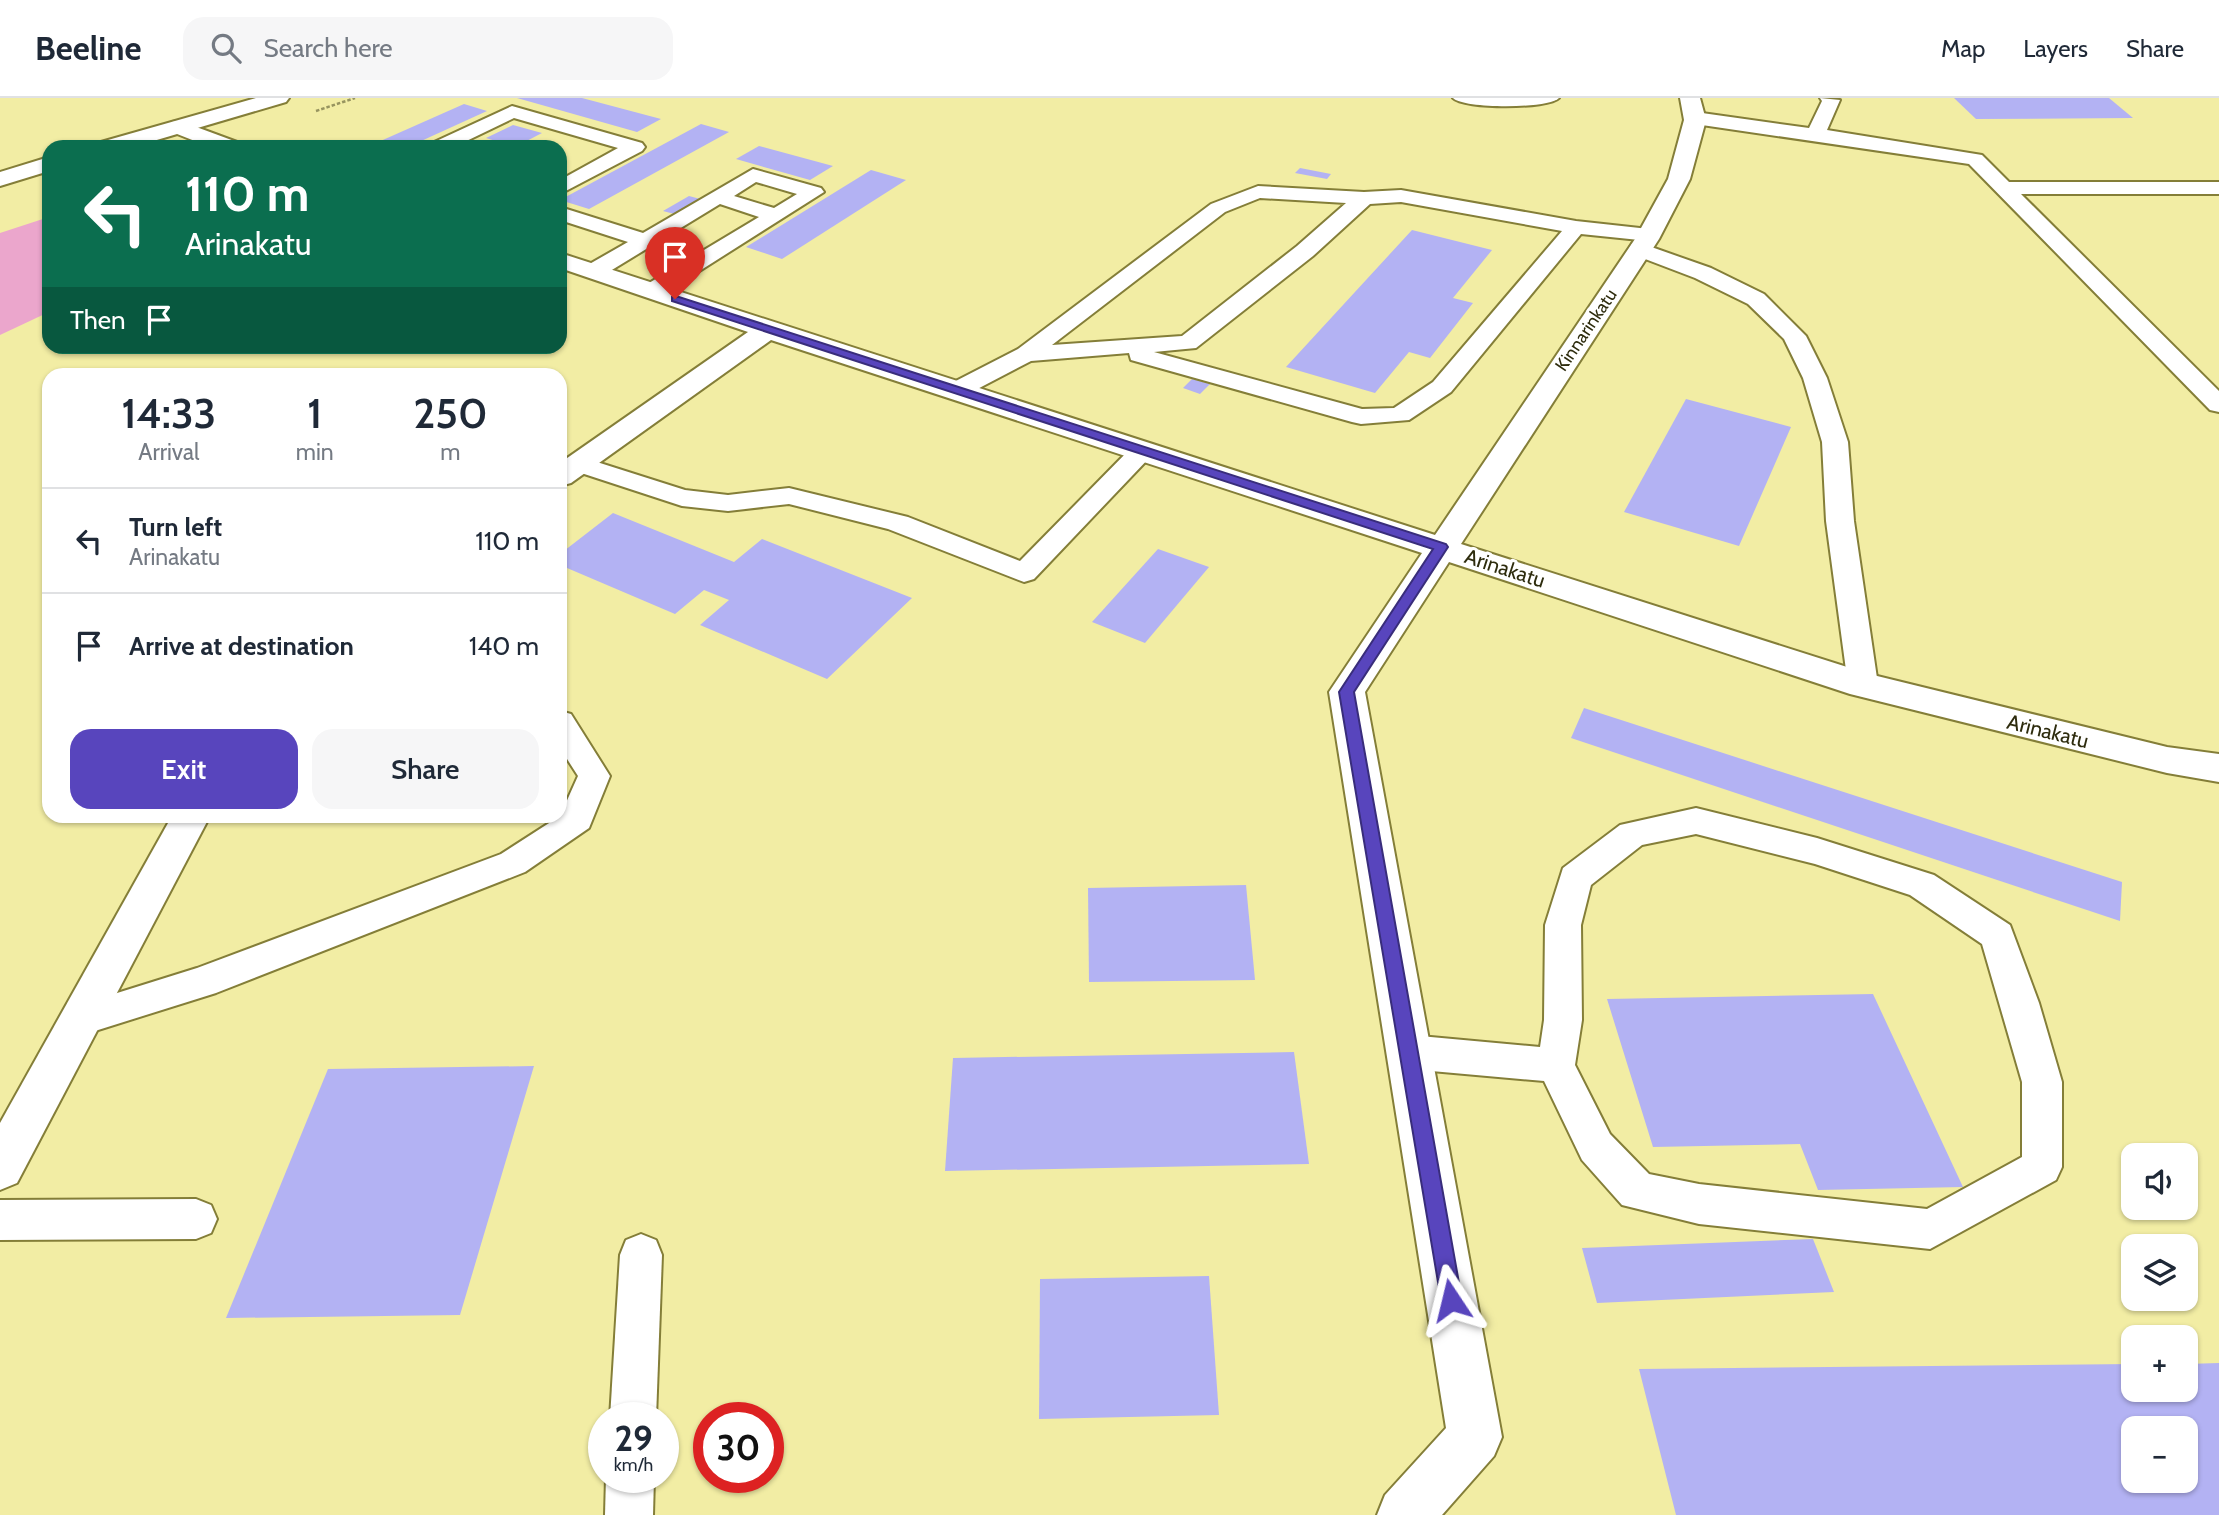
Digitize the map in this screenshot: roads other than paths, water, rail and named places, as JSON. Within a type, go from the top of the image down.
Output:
[{"type":"street","points":[[134,140],[279,98]]},
{"type":"street","name":"Kinnarinkatu","points":[[1423,1510],[1475,1437],[1347,692],[1645,242],[1679,179],[1693,108]]},
{"type":"street","points":[[180,127],[212,140]]},
{"type":"street","points":[[0,179],[42,166]]},
{"type":"street","name":"Arinakatu","points":[[567,262],[1863,685],[2167,760],[2219,768]]},
{"type":"street","points":[[569,471],[768,330]]},
{"type":"street","points":[[0,1168],[187,823]]},
{"type":"lane","points":[[1462,98],[1497,101],[1549,98]]},
{"type":"lane","points":[[1816,134],[1831,100],[1829,98]]},
{"type":"lane","points":[[1693,108],[1816,134],[1975,159],[2219,405]]},
{"type":"lane","points":[[454,140],[512,112],[635,147],[567,184]]},
{"type":"lane","points":[[593,271],[753,175],[814,192],[652,291]]},
{"type":"lane","points":[[2003,188],[2219,188]]},
{"type":"lane","points":[[955,391],[1026,354],[1218,208],[1258,192],[1364,198],[1401,196],[1645,242],[1756,299],[1794,336],[1815,378],[1835,442],[1840,521],[1863,685]]},
{"type":"lane","points":[[718,197],[775,215]]},
{"type":"lane","points":[[1026,354],[1110,346],[1188,343],[1305,251],[1364,198]]},
{"type":"lane","points":[[567,215],[645,240]]},
{"type":"lane","points":[[1110,346],[1362,417],[1400,415],[1442,387],[1576,227]]},
{"type":"lane","points":[[569,471],[682,498],[727,503],[789,496],[898,523],[1024,573],[1142,451]]},
{"type":"lane","points":[[79,1020],[203,982],[513,863],[577,820],[594,776],[567,733]]},
{"type":"lane","points":[[1696,821],[1816,851],[1922,886],[1997,935],[2042,1082],[2042,1167],[1930,1229],[1699,1204],[1637,1191],[1596,1147],[1556,1065],[1563,1020],[1563,925],[1575,878],[1632,834],[1696,821]]},
{"type":"lane","points":[[1409,1052],[1556,1065]]},
{"type":"lane","points":[[0,1220],[196,1219]]},
{"type":"lane","points":[[634,1402],[641,1255]]},
{"type":"lane","points":[[629,1515],[630,1493]]}]
